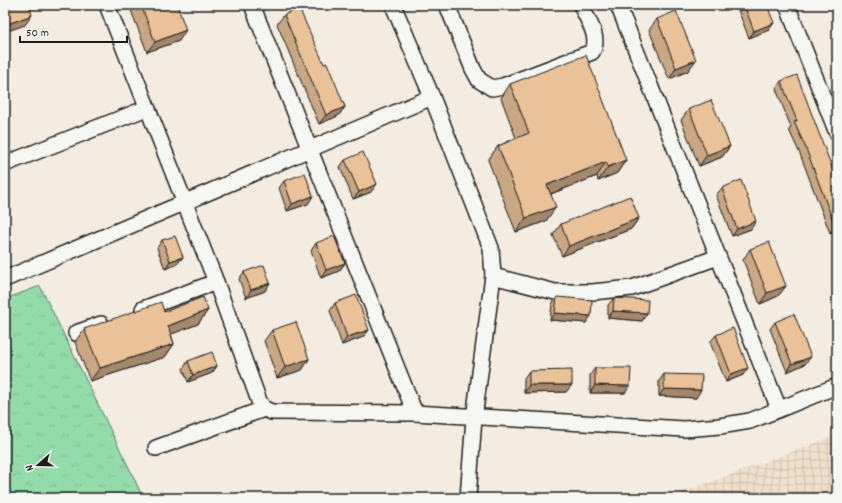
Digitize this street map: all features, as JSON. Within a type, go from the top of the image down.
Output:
[{"type":"street","points":[[107,5],[216,282],[259,400],[264,409],[272,412],[415,413],[474,418],[684,429],[720,426],[750,421],[837,386]]},
{"type":"street","points":[[252,5],[415,413]]},
{"type":"street","points":[[393,5],[432,97],[491,248],[493,276],[474,418],[468,498]]},
{"type":"street","points":[[447,5],[473,69],[479,80],[492,88],[503,86],[592,52],[596,46],[596,38],[581,5]]},
{"type":"street","points":[[618,5],[779,409]]},
{"type":"street","points":[[787,5],[837,133]]},
{"type":"street","points":[[5,278],[432,97]]},
{"type":"street","points":[[5,164],[147,108]]},
{"type":"street","points":[[493,276],[555,292],[592,292],[632,288],[718,256]]},
{"type":"street","points":[[128,314],[216,282]]},
{"type":"street","points":[[76,333],[113,320]]},
{"type":"street","points":[[156,448],[264,409]]},
{"type":"shaded area","points":[[837,435],[837,498],[668,498]]},
{"type":"green space","points":[[40,286],[143,498],[5,498],[5,299]]},
{"type":"building","points":[[5,5],[29,5],[32,15],[5,25]]},
{"type":"building","points":[[141,5],[177,5],[186,30],[155,42]]},
{"type":"building","points":[[744,5],[767,5],[774,23],[754,31]]},
{"type":"building","points":[[299,8],[324,64],[327,63],[345,107],[326,115],[284,15]]},
{"type":"building","points":[[676,11],[696,60],[676,68],[657,19]]},
{"type":"building","points":[[586,55],[626,160],[608,167],[606,162],[547,185],[556,207],[526,218],[498,146],[529,133],[510,84]]},
{"type":"building","points":[[797,75],[837,181],[837,185],[835,186],[837,193],[837,225],[835,226],[805,146],[794,122],[797,121],[781,81]]},
{"type":"building","points":[[711,100],[730,146],[707,155],[689,109]]},
{"type":"building","points":[[363,152],[377,184],[359,192],[345,160]]},
{"type":"building","points":[[305,173],[313,196],[292,204],[284,181]]},
{"type":"building","points":[[741,180],[756,221],[737,229],[722,188]]},
{"type":"building","points":[[630,196],[639,218],[569,246],[561,224]]},
{"type":"building","points":[[175,236],[183,257],[170,261],[162,240]]},
{"type":"building","points":[[334,236],[345,263],[326,270],[316,243]]},
{"type":"building","points":[[769,242],[786,286],[767,293],[750,249]]},
{"type":"building","points":[[264,265],[270,283],[251,290],[244,272]]},
{"type":"building","points":[[356,295],[369,330],[347,337],[335,303]]},
{"type":"building","points":[[203,297],[208,310],[168,326],[174,344],[100,368],[84,329],[161,302],[164,312]]},
{"type":"building","points":[[557,297],[592,300],[591,316],[555,313]]},
{"type":"building","points":[[614,298],[648,300],[647,313],[613,311]]},
{"type":"building","points":[[794,314],[811,357],[792,364],[775,322]]},
{"type":"building","points":[[296,322],[309,359],[285,367],[272,330]]},
{"type":"building","points":[[733,328],[748,368],[731,374],[716,335]]},
{"type":"building","points":[[212,352],[217,366],[193,375],[188,361]]},
{"type":"building","points":[[595,368],[631,368],[630,386],[595,385]]},
{"type":"building","points":[[572,370],[572,385],[529,385],[529,371]]},
{"type":"building","points":[[664,374],[702,375],[701,390],[664,389]]}]
